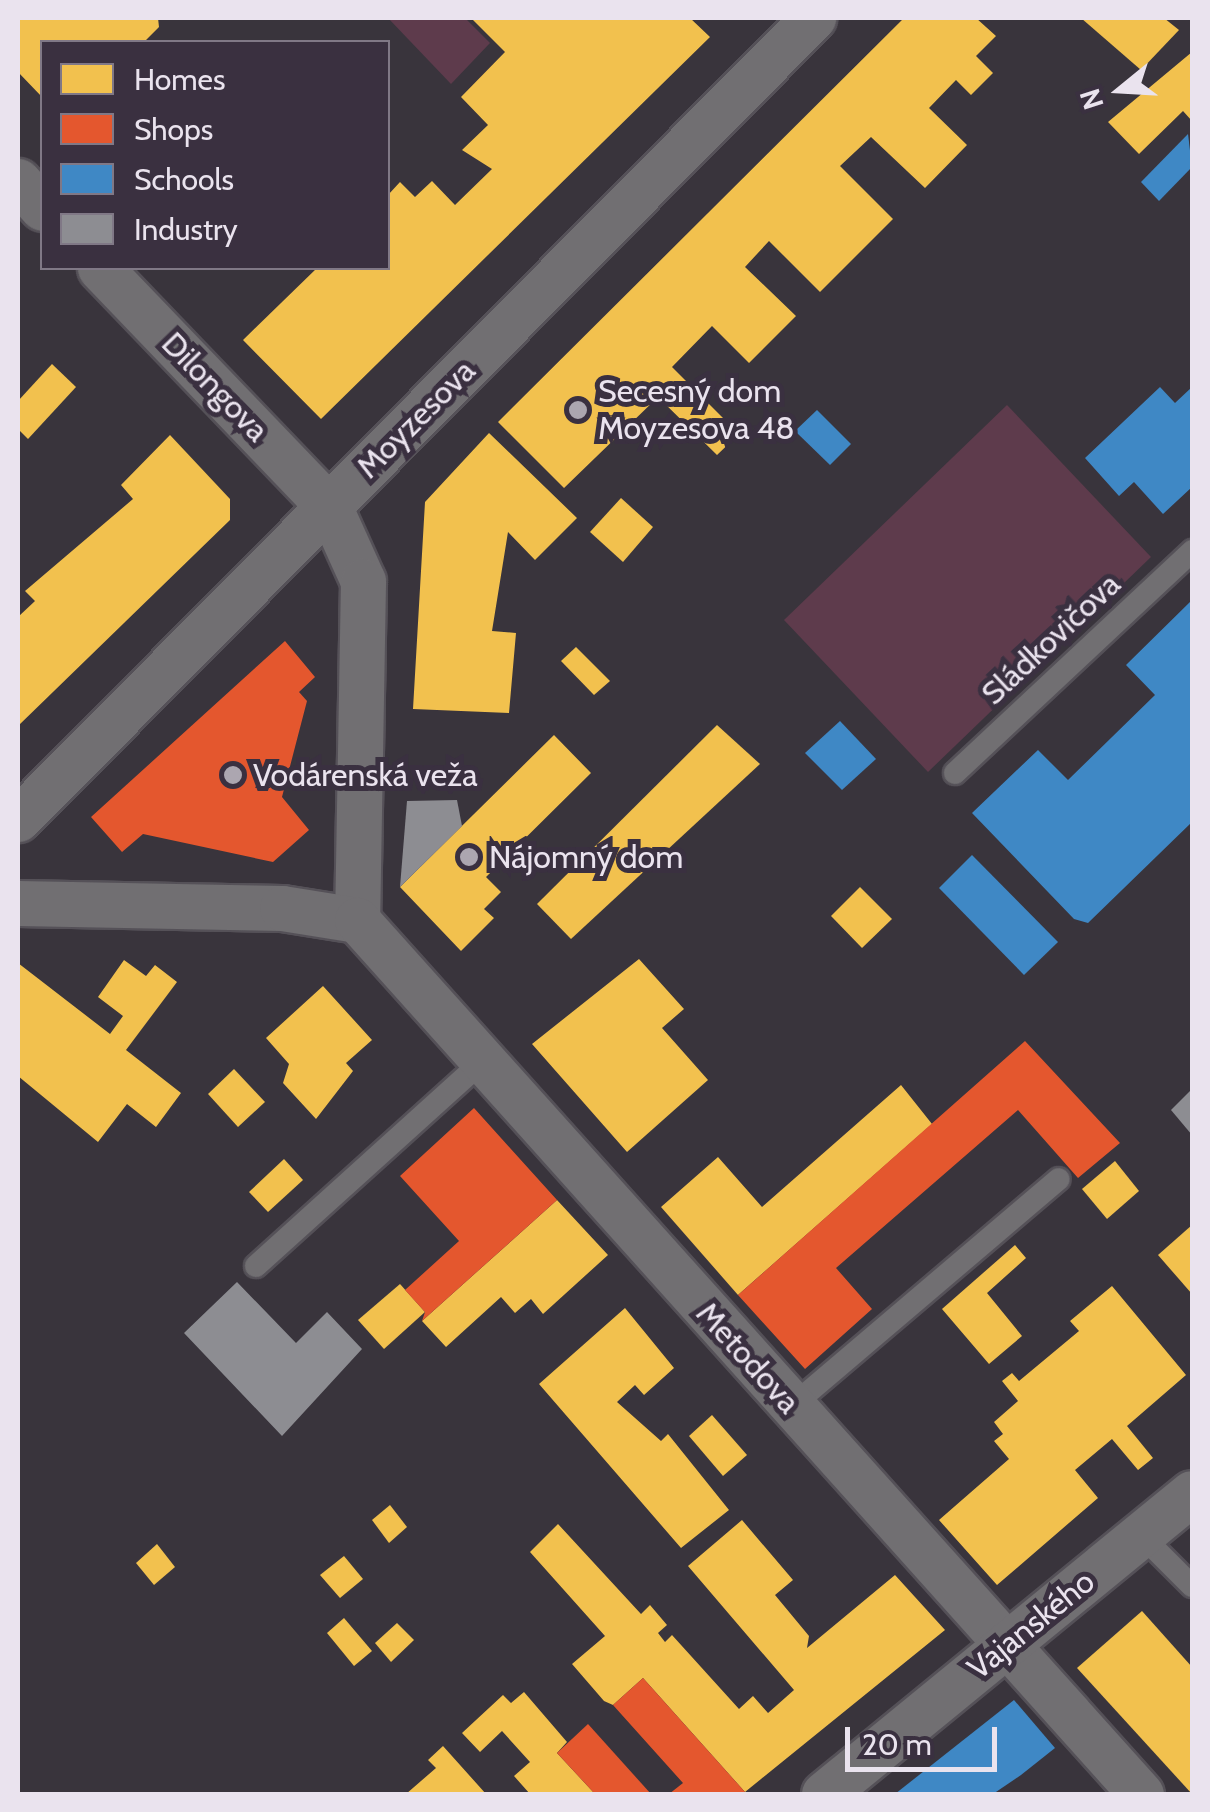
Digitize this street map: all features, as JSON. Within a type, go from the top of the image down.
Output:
[{"type":"street","name":"Moyzesova","points":[[18,819],[813,18]]},
{"type":"street","points":[[18,182],[40,206]]},
{"type":"street","name":"Dilongova","points":[[102,270],[330,508],[364,581],[356,920]]},
{"type":"street","points":[[18,903],[282,908],[356,920]]},
{"type":"street","name":"Metodova","points":[[356,920],[1141,1794]]},
{"type":"street","name":"Vajanského","points":[[824,1794],[1192,1493]]},
{"type":"lane","name":"Sládkovičova","points":[[955,773],[1192,551]]},
{"type":"lane","points":[[256,1266],[483,1061]]},
{"type":"lane","points":[[792,1406],[1059,1178]]},
{"type":"lane","points":[[1142,1535],[1192,1586]]},
{"type":"shaded area","points":[[388,18],[465,18],[490,43],[451,84]]},
{"type":"shaded area","points":[[1007,405],[1151,557],[928,772],[784,620]]},
{"type":"building: Homes","points":[[18,18],[158,18],[159,27],[146,40],[40,40],[40,95],[18,72]]},
{"type":"building: Homes","points":[[471,18],[690,18],[710,37],[321,419],[243,340],[315,270],[390,270],[390,193],[400,182],[415,197],[432,181],[455,205],[492,169],[462,150],[488,125],[461,97],[505,52]]},
{"type":"building: Homes","points":[[904,18],[976,18],[996,36],[976,56],[993,73],[971,95],[956,80],[929,108],[967,145],[925,188],[871,137],[840,166],[893,219],[820,292],[769,241],[745,267],[796,316],[749,363],[712,326],[672,367],[739,434],[717,455],[658,397],[564,488],[498,422]]},
{"type":"building: Homes","points":[[1081,18],[1164,18],[1179,30],[1141,70]]},
{"type":"building: Homes","points":[[1192,52],[1192,121],[1183,111],[1139,154],[1108,122]]},
{"type":"building: Homes","points":[[52,364],[76,387],[28,439],[18,429],[18,401]]},
{"type":"building: Homes","points":[[489,433],[577,518],[535,560],[508,532],[492,631],[516,633],[509,713],[413,709],[425,502]]},
{"type":"building: Homes","points":[[170,435],[230,499],[230,520],[18,726],[18,617],[35,601],[25,591],[133,499],[121,485]]},
{"type":"building: Homes","points":[[621,498],[653,527],[623,562],[590,532]]},
{"type":"building: Homes","points":[[576,647],[610,681],[594,695],[561,661]]},
{"type":"building: Homes","points":[[717,725],[760,764],[571,939],[537,904]]},
{"type":"building: Homes","name":"Nájomný dom","points":[[554,735],[591,773],[486,877],[501,892],[484,909],[494,918],[461,951],[400,887]]},
{"type":"building: Homes","points":[[860,887],[892,919],[862,948],[831,916]]},
{"type":"building: Homes","points":[[639,959],[684,1009],[662,1028],[708,1080],[627,1152],[532,1044]]},
{"type":"building: Homes","points":[[124,960],[146,976],[155,965],[177,982],[126,1050],[181,1093],[156,1127],[127,1104],[98,1142],[18,1076],[18,963],[110,1034],[123,1016],[98,997]]},
{"type":"building: Homes","points":[[323,986],[372,1040],[346,1063],[353,1071],[316,1119],[283,1083],[289,1064],[266,1038]]},
{"type":"building: Homes","points":[[234,1069],[265,1102],[238,1127],[208,1094]]},
{"type":"building: Homes","points":[[901,1085],[932,1124],[738,1295],[661,1207],[718,1157],[762,1207]]},
{"type":"building: Homes","points":[[284,1159],[303,1180],[268,1212],[249,1192]]},
{"type":"building: Homes","points":[[1115,1161],[1139,1191],[1107,1219],[1082,1189]]},
{"type":"building: Homes","points":[[557,1200],[608,1255],[543,1314],[531,1299],[515,1313],[501,1297],[446,1347],[422,1321]]},
{"type":"building: Homes","points":[[1192,1225],[1192,1294],[1158,1255]]},
{"type":"building: Homes","points":[[1015,1245],[1026,1258],[987,1293],[1022,1336],[989,1364],[942,1309]]},
{"type":"building: Homes","points":[[400,1284],[425,1312],[384,1349],[358,1320]]},
{"type":"building: Homes","points":[[1112,1286],[1186,1375],[1127,1426],[1153,1458],[1138,1470],[1112,1439],[1075,1470],[1098,1498],[997,1585],[939,1520],[1009,1459],[994,1441],[1003,1434],[994,1422],[1018,1401],[1002,1381],[1012,1373],[1019,1381],[1079,1331],[1070,1321]]},
{"type":"building: Homes","points":[[625,1308],[674,1368],[644,1395],[635,1385],[617,1402],[661,1441],[668,1434],[729,1510],[681,1548],[539,1384]]},
{"type":"building: Homes","points":[[712,1415],[747,1455],[723,1476],[689,1436]]},
{"type":"building: Homes","points":[[390,1505],[407,1527],[389,1543],[372,1520]]},
{"type":"building: Homes","points":[[742,1520],[793,1580],[775,1595],[809,1636],[807,1648],[895,1575],[945,1630],[745,1792],[643,1678],[613,1705],[604,1701],[572,1664],[605,1636],[530,1552],[558,1524],[641,1614],[650,1605],[667,1625],[658,1633],[665,1642],[672,1635],[739,1709],[753,1696],[768,1713],[794,1690],[688,1566]]},
{"type":"building: Homes","points":[[157,1544],[175,1567],[154,1585],[136,1563]]},
{"type":"building: Homes","points":[[344,1556],[363,1579],[340,1598],[320,1575]]},
{"type":"building: Homes","points":[[1142,1611],[1192,1667],[1192,1794],[1077,1668]]},
{"type":"building: Homes","points":[[344,1618],[372,1651],[354,1666],[327,1633]]},
{"type":"building: Homes","points":[[397,1623],[414,1640],[391,1662],[375,1643]]},
{"type":"building: Homes","points":[[524,1692],[567,1742],[557,1753],[595,1794],[530,1794],[514,1776],[530,1762],[502,1731],[480,1752],[462,1733],[503,1695],[511,1703]]},
{"type":"building: Homes","points":[[443,1746],[486,1794],[406,1794],[436,1768],[428,1760]]},
{"type":"building: Shops","points":[[285,641],[315,677],[299,692],[307,701],[282,797],[309,830],[273,862],[143,834],[122,852],[91,817]]},
{"type":"building: Shops","points":[[1025,1041],[1120,1143],[1078,1178],[1018,1110],[836,1268],[872,1309],[805,1369],[738,1295]]},
{"type":"building: Shops","points":[[474,1108],[557,1200],[422,1321],[425,1312],[405,1290],[459,1241],[400,1176]]},
{"type":"building: Shops","points":[[643,1678],[745,1792],[669,1794],[683,1783],[613,1705]]},
{"type":"building: Shops","points":[[588,1724],[651,1794],[595,1794],[557,1753]]},
{"type":"building: Schools","points":[[1188,134],[1192,167],[1159,201],[1141,182]]},
{"type":"building: Schools","points":[[1160,387],[1175,403],[1192,387],[1192,487],[1163,514],[1134,482],[1119,496],[1085,458]]},
{"type":"building: Schools","points":[[817,410],[851,444],[830,465],[795,431]]},
{"type":"building: Schools","points":[[1192,600],[1192,822],[1088,923],[1074,919],[972,813],[1038,750],[1068,780],[1155,695],[1126,665]]},
{"type":"building: Schools","points":[[840,721],[876,759],[842,790],[805,753]]},
{"type":"building: Schools","points":[[972,855],[1058,942],[1024,975],[939,888]]},
{"type":"building: Schools","points":[[1014,1700],[1055,1748],[1021,1775],[993,1794],[895,1794]]},
{"type":"building: Industry","points":[[457,800],[462,826],[400,887],[407,801]]},
{"type":"building: Industry","points":[[1192,1089],[1192,1135],[1171,1110]]},
{"type":"building: Industry","points":[[237,1282],[296,1343],[327,1312],[362,1349],[282,1436],[184,1333]]},
{"type":"place","name":"Secesný dom Moyzesova 48","points":[[578,410]]},
{"type":"place","name":"Vodárenská veža","points":[[233,775]]},
{"type":"place","name":"Nájomný dom","points":[[469,857]]}]
